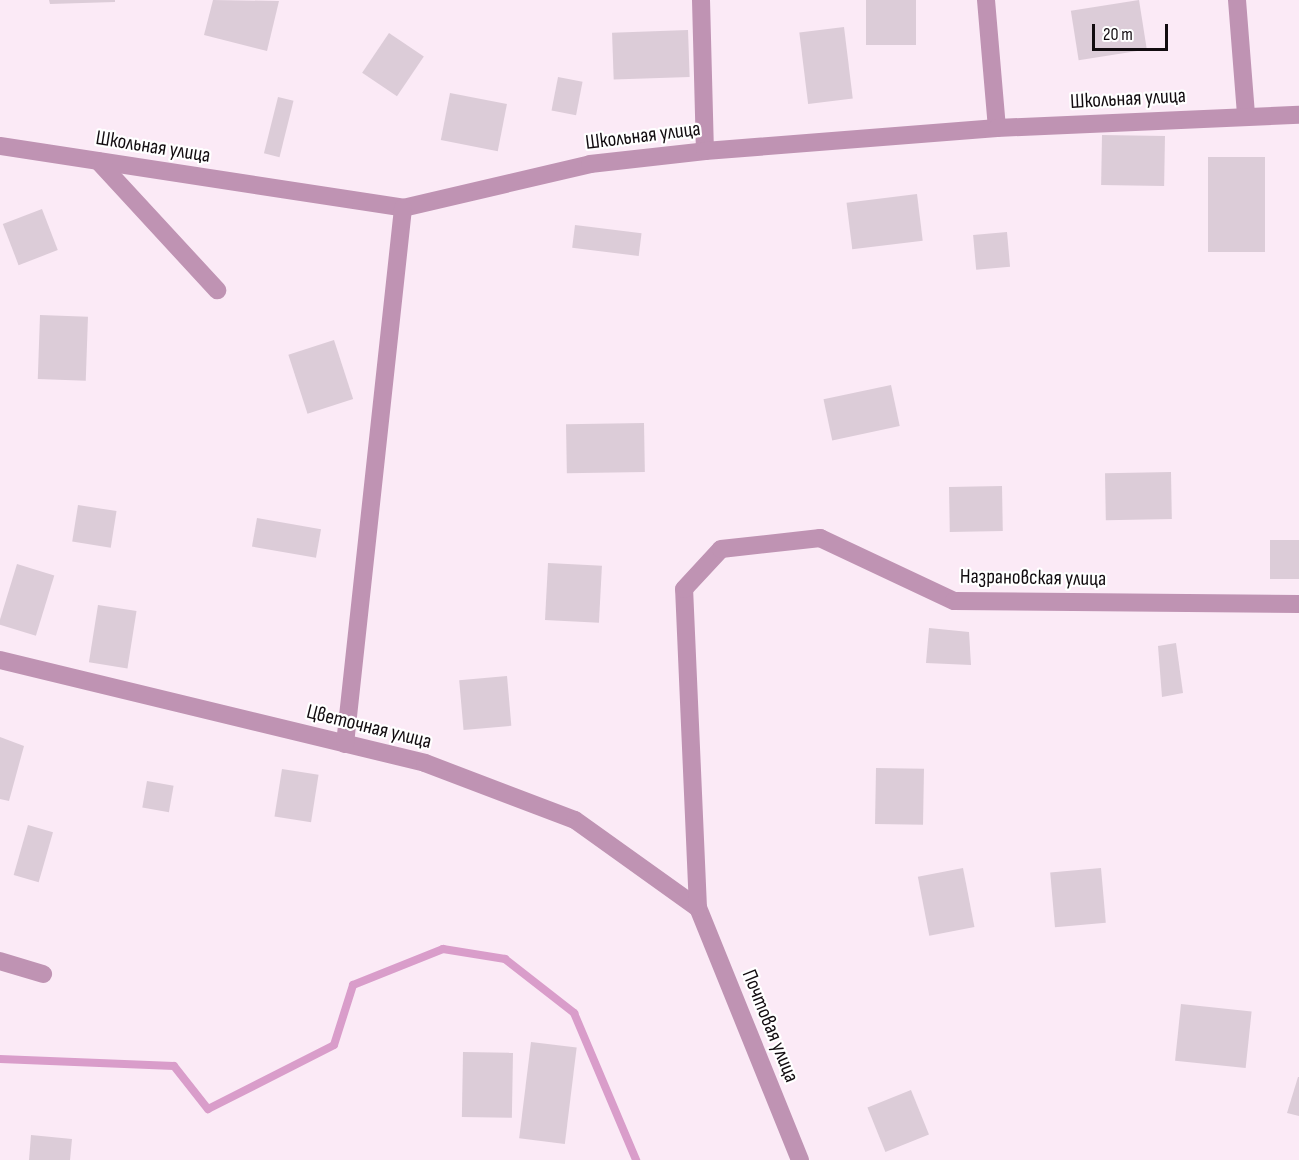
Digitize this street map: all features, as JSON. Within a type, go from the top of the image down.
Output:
[{"type":"street","points":[[701,0],[705,151]]},
{"type":"street","points":[[986,0],[997,128]]},
{"type":"street","points":[[1237,0],[1246,115]]},
{"type":"street","name":"Школьная улица","points":[[0,146],[403,208],[590,164],[705,151],[997,128],[1246,115],[1299,115]]},
{"type":"street","points":[[98,161],[217,290]]},
{"type":"street","points":[[345,744],[403,208]]},
{"type":"street","name":"Назрановская улица","points":[[698,908],[684,589],[721,549],[820,538],[954,601],[1299,604]]},
{"type":"street","name":"Цветочная улица","points":[[0,660],[425,763],[575,820],[698,908]]},
{"type":"street","name":"Почтовая улица","points":[[698,908],[800,1160]]},
{"type":"street","points":[[0,961],[43,974]]},
{"type":"building","points":[[49,0],[115,0],[115,2],[50,4]]},
{"type":"building","points":[[213,0],[279,1],[267,51],[204,35]]},
{"type":"building","points":[[866,0],[916,0],[916,45],[866,45]]},
{"type":"building","points":[[1139,0],[1147,49],[1079,60],[1071,11]]},
{"type":"building","points":[[844,27],[853,98],[808,104],[799,32]]},
{"type":"building","points":[[688,30],[690,77],[614,80],[612,33]]},
{"type":"building","points":[[389,33],[424,56],[397,96],[362,73]]},
{"type":"building","points":[[558,77],[583,82],[576,115],[552,110]]},
{"type":"building","points":[[450,93],[507,104],[498,151],[441,140]]},
{"type":"building","points":[[278,97],[294,101],[279,157],[264,153]]},
{"type":"building","points":[[1102,135],[1165,136],[1164,186],[1101,185]]},
{"type":"building","points":[[1208,157],[1265,157],[1265,252],[1208,252]]},
{"type":"building","points":[[917,194],[923,241],[852,249],[847,203]]},
{"type":"building","points":[[42,209],[58,250],[19,265],[3,224]]},
{"type":"building","points":[[575,225],[642,233],[639,256],[572,248]]},
{"type":"building","points":[[1007,232],[1010,267],[976,270],[973,235]]},
{"type":"building","points":[[40,315],[88,317],[86,381],[38,379]]},
{"type":"building","points":[[334,340],[353,399],[308,414],[288,355]]},
{"type":"building","points":[[891,385],[900,426],[832,440],[824,399]]},
{"type":"building","points":[[644,423],[645,472],[567,473],[566,424]]},
{"type":"building","points":[[1171,472],[1172,519],[1106,520],[1105,473]]},
{"type":"building","points":[[1002,486],[1003,531],[950,532],[949,487]]},
{"type":"building","points":[[78,505],[117,511],[111,548],[72,542]]},
{"type":"building","points":[[257,518],[321,529],[316,558],[252,547]]},
{"type":"building","points":[[1270,540],[1299,540],[1299,579],[1270,579]]},
{"type":"building","points":[[548,563],[602,566],[599,623],[545,620]]},
{"type":"building","points":[[17,564],[54,575],[36,636],[0,625]]},
{"type":"building","points":[[98,605],[137,611],[127,668],[89,662]]},
{"type":"building","points":[[929,628],[969,632],[971,665],[926,663]]},
{"type":"building","points":[[1176,643],[1183,693],[1162,697],[1158,646]]},
{"type":"building","points":[[507,676],[511,726],[464,730],[459,680]]},
{"type":"building","points":[[0,737],[24,746],[9,801],[0,799]]},
{"type":"building","points":[[876,768],[924,769],[923,825],[875,824]]},
{"type":"building","points":[[282,769],[319,775],[311,822],[274,816]]},
{"type":"building","points":[[147,781],[174,786],[169,812],[142,808]]},
{"type":"building","points":[[28,825],[53,832],[39,882],[14,875]]},
{"type":"building","points":[[963,868],[974,927],[929,936],[918,877]]},
{"type":"building","points":[[1101,868],[1106,923],[1055,927],[1050,872]]},
{"type":"building","points":[[1181,1004],[1252,1011],[1246,1068],[1175,1061]]},
{"type":"building","points":[[531,1042],[577,1048],[565,1144],[519,1138]]},
{"type":"building","points":[[463,1052],[513,1053],[512,1118],[462,1117]]},
{"type":"building","points":[[1299,1077],[1299,1116],[1287,1113]]},
{"type":"building","points":[[911,1090],[929,1135],[885,1152],[867,1108]]},
{"type":"building","points":[[31,1135],[72,1139],[70,1160],[29,1160]]},
{"type":"waterway","points":[[0,1059],[174,1066],[208,1109],[334,1045],[353,985],[443,949],[505,959],[574,1013],[636,1160]]}]
